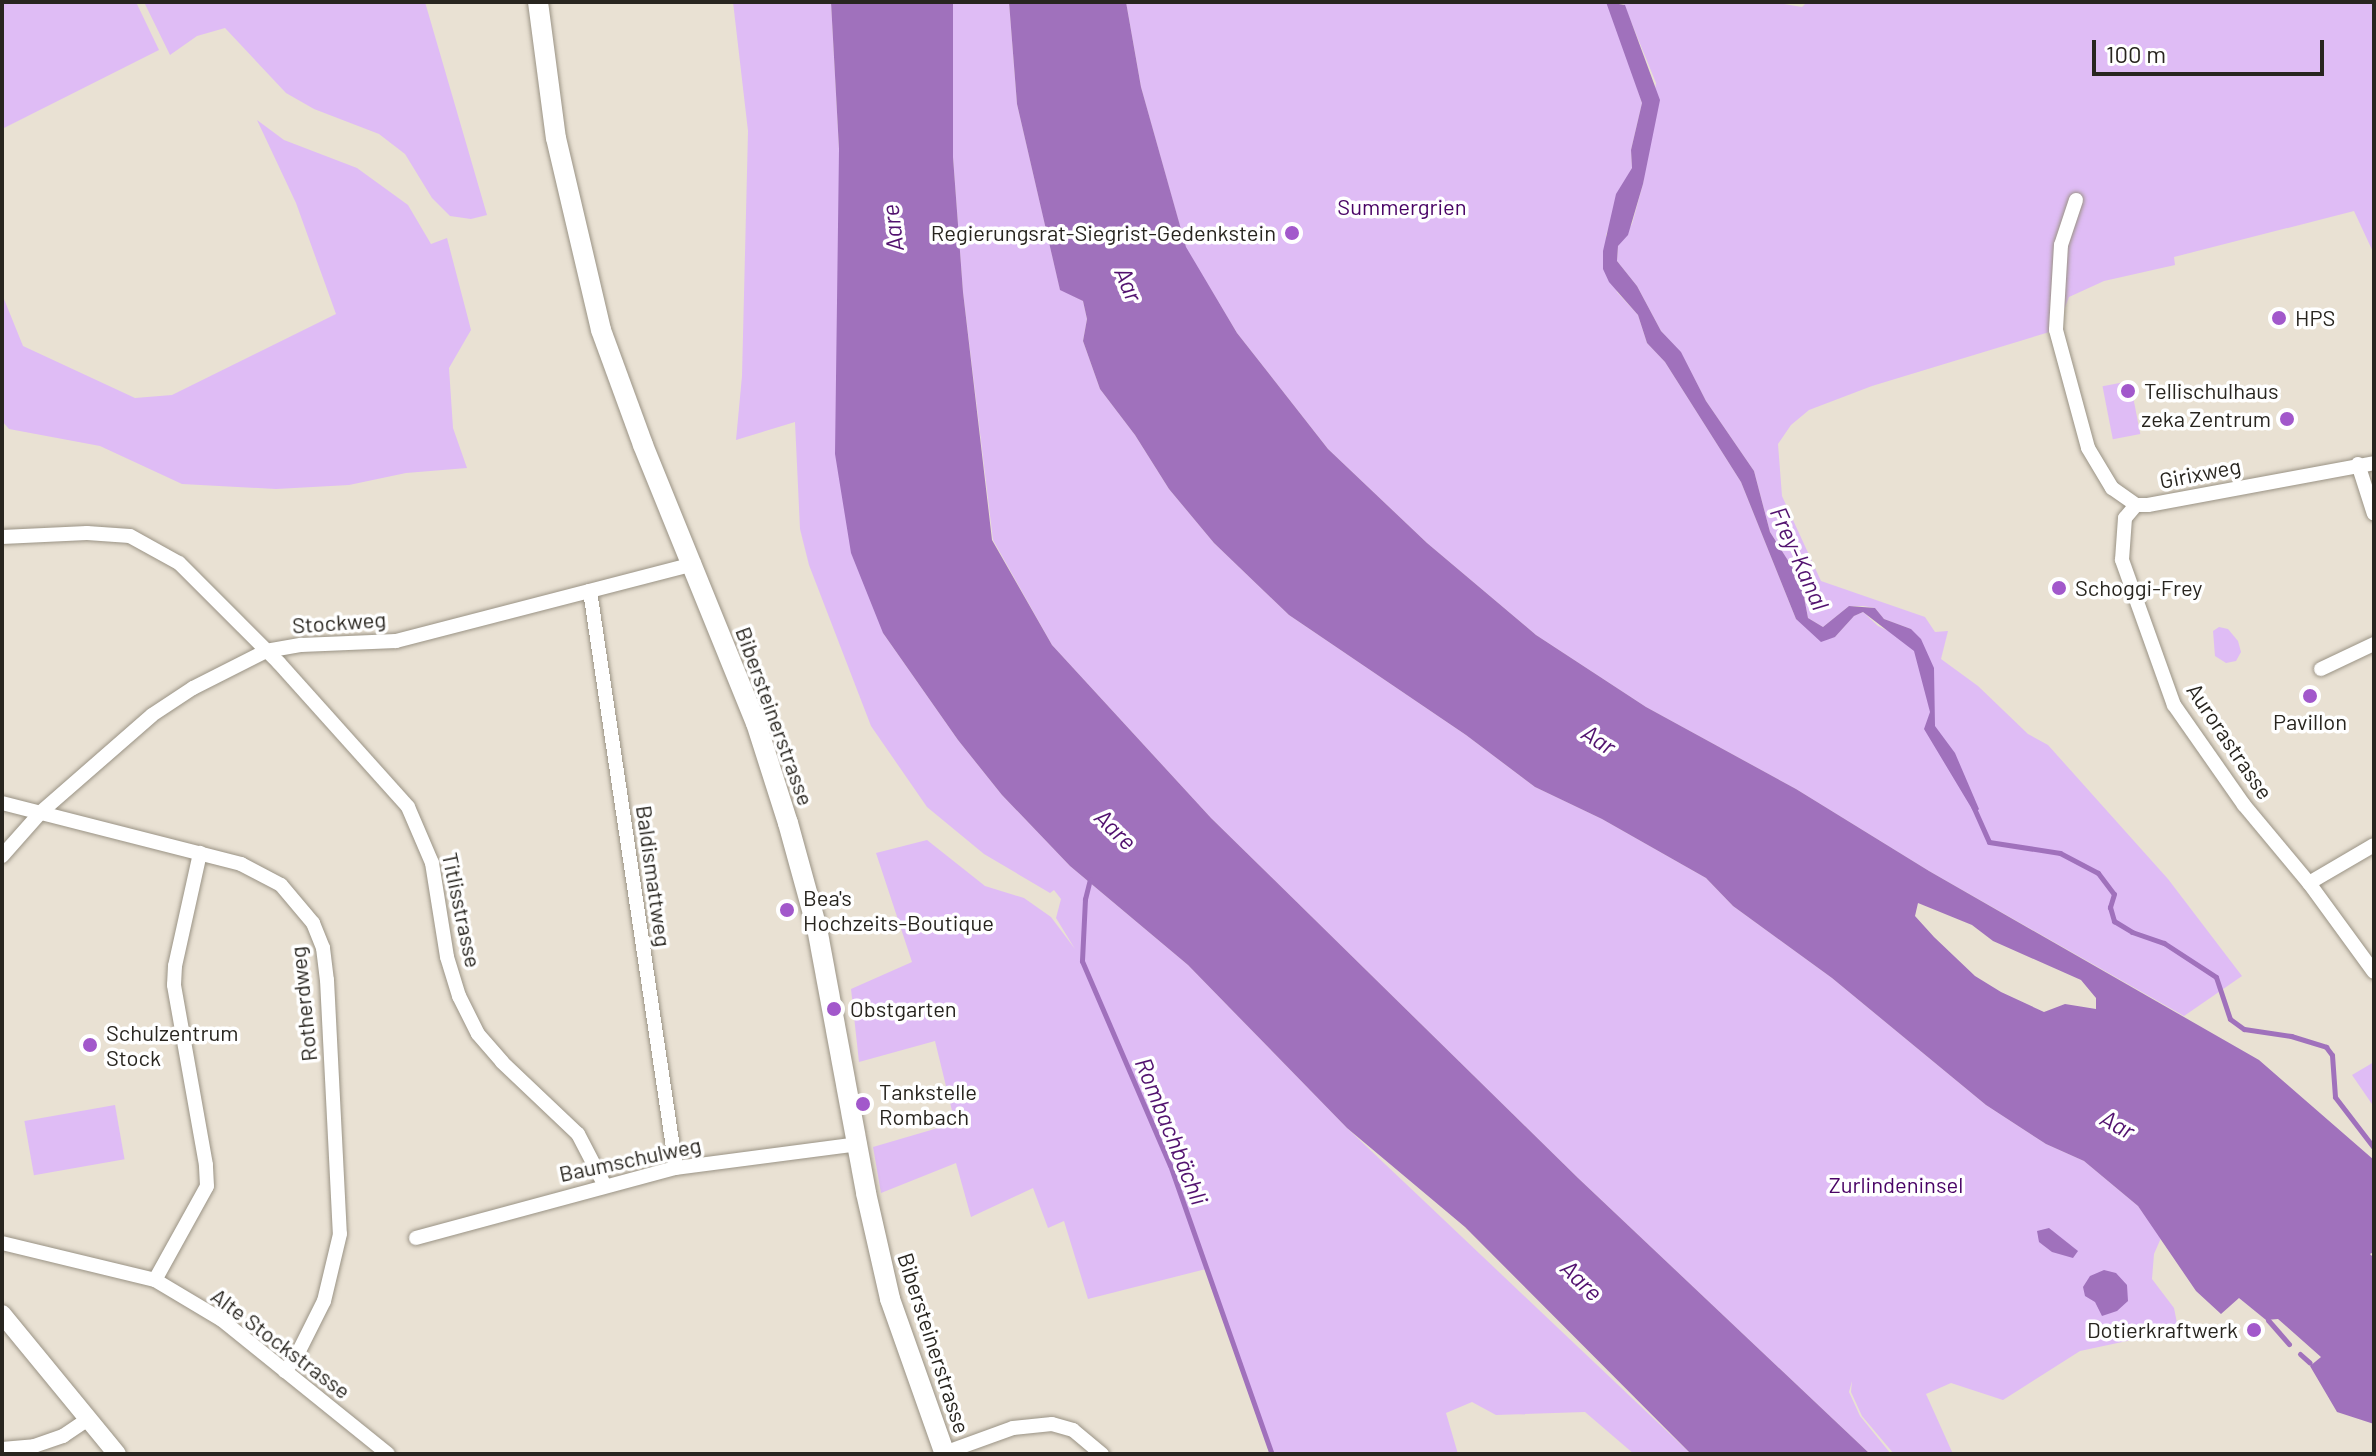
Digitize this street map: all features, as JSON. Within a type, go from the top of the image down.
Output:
[{"type":"main road","name":"Bibersteinerstrasse","points":[[538,2],[559,153],[601,330],[643,445],[694,564],[756,723],[795,847],[817,928],[892,1309],[945,1454]]},
{"type":"street","name":"Girixweg","points":[[2076,200],[2061,245],[2056,330],[2088,448],[2112,488],[2136,505],[2177,501],[2374,463]]},
{"type":"street","points":[[2358,464],[2374,514]]},
{"type":"street","name":"Aurorastrasse","points":[[2136,505],[2125,518],[2122,560],[2174,705],[2244,805],[2309,883],[2374,972]]},
{"type":"street","name":"Titlisstrasse","points":[[2,537],[87,533],[130,536],[179,563],[266,651],[408,807],[432,863],[447,957],[459,996],[473,1023],[502,1062],[578,1134],[604,1184]]},
{"type":"street","name":"Stockweg","points":[[2,856],[41,812],[152,715],[193,688],[266,651],[301,645],[396,641],[694,564]]},
{"type":"street","name":"Baldismattweg","points":[[590,591],[676,1168]]},
{"type":"street","points":[[2321,669],[2374,644]]},
{"type":"street","name":"Rotherdweg","points":[[2,803],[241,864],[281,885],[313,923],[323,948],[340,1234],[324,1301],[296,1357],[285,1371]]},
{"type":"street","points":[[2309,883],[2374,845]]},
{"type":"street","points":[[155,1280],[207,1186],[206,1165],[174,985],[177,954],[200,853]]},
{"type":"street","name":"Baumschulweg","points":[[416,1238],[604,1184],[676,1168],[859,1144]]},
{"type":"street","name":"Alte Stockstrasse","points":[[2,1243],[155,1280],[222,1320],[388,1454]]},
{"type":"street","points":[[2,1314],[117,1454]]},
{"type":"street","points":[[2,1449],[34,1446],[63,1436],[88,1419]]},
{"type":"street","points":[[945,1454],[1013,1428],[1052,1424],[1073,1430],[1102,1454]]},
{"type":"green space","points":[[2,2],[136,2],[159,50],[2,129]]},
{"type":"green space","points":[[144,2],[425,2],[487,215],[471,219],[450,216],[432,198],[405,154],[379,134],[314,109],[286,93],[225,28],[197,36],[170,55]]},
{"type":"green space","points":[[733,2],[831,2],[839,149],[883,633],[958,740],[1002,795],[1070,866],[1188,965],[1347,1128],[1691,1454],[1634,1454],[1585,1412],[1496,1415],[1472,1402],[1446,1413],[1458,1454],[1272,1454],[1206,1269],[1088,1299],[1064,1221],[1048,1228],[1033,1188],[971,1217],[956,1163],[881,1193],[873,1147],[955,1123],[935,1041],[859,1062],[851,989],[912,962],[876,853],[927,840],[985,886],[1024,898],[1051,917],[1075,949],[1056,918],[1061,899],[1054,890],[1050,893],[984,854],[927,807],[871,726],[809,565],[800,529],[795,422],[736,440],[742,376],[748,131]]},
{"type":"green space","name":"Zurlindeninsel","points":[[953,2],[1009,2],[1017,104],[1060,289],[1083,301],[1087,319],[1083,341],[1100,389],[1135,435],[1169,489],[1214,543],[1289,615],[1466,735],[1535,787],[1602,819],[1706,878],[1733,906],[1832,978],[1986,1105],[2046,1144],[2084,1161],[2138,1206],[2161,1238],[2154,1254],[2152,1279],[2174,1308],[2177,1323],[2169,1332],[2080,1351],[2003,1400],[1951,1383],[1926,1394],[1953,1454],[1894,1454],[1862,1416],[1851,1392],[1852,1381],[1849,1392],[1860,1416],[1891,1454],[1870,1454],[1578,1178],[1211,818],[1052,645],[993,540],[963,292],[953,157]]},
{"type":"green space","name":"Summergrien","points":[[1126,2],[1606,2],[1642,103],[1631,150],[1632,168],[1606,235],[1617,292],[1638,315],[1647,343],[1665,362],[1741,482],[1796,619],[1835,637],[1854,616],[1863,612],[1878,626],[1897,635],[1911,629],[1884,619],[1875,608],[1863,606],[1849,606],[1823,627],[1808,618],[1801,581],[1770,532],[1754,471],[1706,401],[1681,353],[1661,331],[1637,286],[1617,261],[1618,246],[1632,224],[1643,184],[1656,83],[1623,2],[1772,2],[1802,7],[1807,2],[2374,2],[2374,254],[2354,211],[2174,257],[2175,265],[2104,281],[2069,297],[2056,330],[1872,386],[1809,410],[1791,425],[1778,444],[1782,496],[1821,581],[1925,617],[1935,632],[1948,631],[1941,659],[1978,686],[2028,734],[2048,745],[2168,879],[2242,976],[2184,1016],[1929,871],[1796,789],[1646,707],[1536,635],[1427,543],[1328,449],[1237,333],[1186,248],[1141,87]]},
{"type":"green space","points":[[257,120],[284,140],[357,168],[408,205],[431,244],[447,238],[471,330],[449,368],[453,428],[467,468],[406,473],[349,485],[276,489],[182,484],[100,446],[9,429],[2,421],[2,294],[23,346],[135,398],[172,395],[336,314],[296,203]]},
{"type":"green space","points":[[2130,381],[2140,434],[2113,439],[2103,386]]},
{"type":"green space","points":[[2219,627],[2228,629],[2238,641],[2241,652],[2236,661],[2226,663],[2215,656],[2213,631]]},
{"type":"green space","points":[[2374,1062],[2374,1107],[2352,1075]]},
{"type":"green space","points":[[115,1105],[125,1159],[34,1175],[24,1121]]},
{"type":"water","name":"Aare","points":[[831,2],[953,2],[953,157],[963,292],[992,540],[1052,645],[1211,818],[1578,1178],[1870,1454],[1691,1454],[1465,1227],[1347,1128],[1188,965],[1070,866],[1002,795],[958,740],[883,633],[851,553],[835,454],[839,149]]},
{"type":"water","name":"Aar","points":[[1009,2],[1126,2],[1141,87],[1186,247],[1237,333],[1328,449],[1427,543],[1536,635],[1646,707],[1796,789],[1929,871],[2259,1060],[2374,1160],[2374,1252],[2370,1254],[2374,1258],[2374,1424],[2337,1412],[2310,1366],[2321,1357],[2278,1319],[2266,1320],[2239,1298],[2221,1314],[2196,1291],[2138,1206],[2084,1161],[2046,1144],[1986,1105],[1832,978],[1733,906],[1706,878],[1602,819],[1535,787],[1466,735],[1289,615],[1214,543],[1169,489],[1135,435],[1100,389],[1083,341],[1087,319],[1083,301],[1060,290],[1017,104]],"holes":[[[1918,903],[1972,925],[1993,941],[2081,980],[2096,998],[2096,1009],[2065,1004],[2044,1012],[2001,992],[1975,976],[1934,937],[1915,916]]]},
{"type":"water","name":"Frey-Kanal","points":[[1606,2],[1625,5],[1660,100],[1643,184],[1628,235],[1618,246],[1617,261],[1637,286],[1661,331],[1681,352],[1706,401],[1754,471],[1770,532],[1801,581],[1808,618],[1823,627],[1849,606],[1875,608],[1884,619],[1911,629],[1921,639],[1934,668],[1935,726],[1955,753],[1979,809],[1975,814],[1924,729],[1930,712],[1914,651],[1863,612],[1854,616],[1835,637],[1821,642],[1796,619],[1741,482],[1665,362],[1647,343],[1638,315],[1609,282],[1603,269],[1603,251],[1616,194],[1632,168],[1631,150],[1642,103]]},
{"type":"water","points":[[2049,1228],[2078,1251],[2073,1258],[2052,1252],[2039,1242],[2037,1231]]},
{"type":"water","points":[[2104,1270],[2116,1273],[2127,1285],[2128,1301],[2117,1311],[2102,1316],[2095,1302],[2085,1296],[2083,1287],[2090,1276]]},
{"type":"waterway","name":"Frey-Kanal","points":[[1973,806],[1989,842],[2060,853],[2098,873],[2114,894],[2110,907],[2114,921],[2132,932],[2164,943],[2216,977],[2230,1019],[2244,1029],[2291,1036],[2326,1047],[2332,1055],[2335,1097],[2374,1148]]},
{"type":"waterway","name":"Rombachbächli","points":[[1090,879],[1085,899],[1082,961],[1170,1165],[1272,1454]]},
{"type":"waterway","points":[[2268,1320],[2289,1344]]},
{"type":"waterway","points":[[2300,1354],[2310,1363]]},
{"type":"place","name":"Regierungsrat-Siegrist-Gedenkstein","points":[[1292,233]]},
{"type":"place","name":"HPS","points":[[2279,318]]},
{"type":"place","name":"Tellischulhaus","points":[[2128,391]]},
{"type":"place","name":"zeka Zentrum","points":[[2287,419]]},
{"type":"place","name":"Schoggi-Frey","points":[[2059,588]]},
{"type":"place","name":"Pavillon","points":[[2310,696]]},
{"type":"place","name":"Bea's Hochzeits-Boutique","points":[[787,910]]},
{"type":"place","name":"Obstgarten","points":[[834,1009]]},
{"type":"place","name":"Schulzentrum Stock","points":[[90,1045]]},
{"type":"place","name":"Tankstelle Rombach","points":[[863,1104]]},
{"type":"place","name":"Dotierkraftwerk","points":[[2254,1330]]}]
